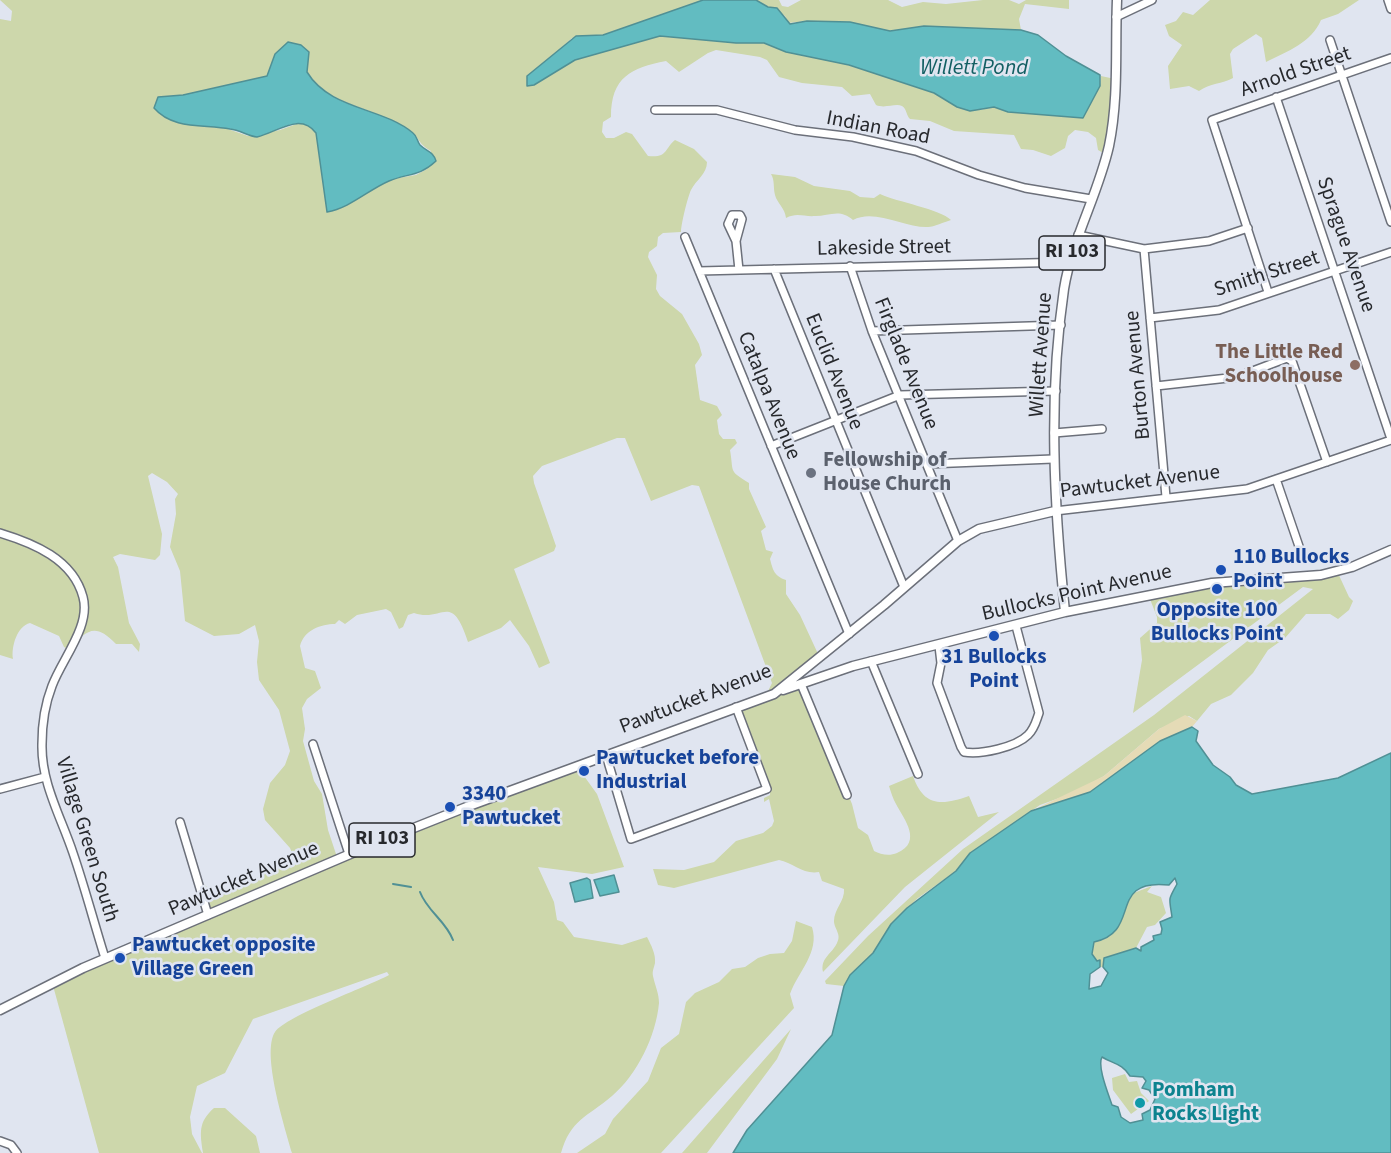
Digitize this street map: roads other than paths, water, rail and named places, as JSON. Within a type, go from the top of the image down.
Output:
[{"type":"main road","name":"Willett Avenue","points":[[1065,612],[1054,511],[1053,459],[1061,325],[1070,261],[1111,135],[1115,100],[1117,0]]},
{"type":"main road","name":"Pawtucket Avenue","points":[[800,680],[822,655],[958,541],[979,528],[1054,511]]},
{"type":"main road","name":"Bullocks Point Avenue","points":[[774,694],[800,680],[1065,612],[1212,583],[1328,574],[1352,567],[1391,550]]},
{"type":"main road","points":[[822,655],[830,672]]},
{"type":"main road","name":"Pawtucket Avenue","points":[[0,1010],[36,989],[105,958],[349,854],[606,755],[774,694]]},
{"type":"street","points":[[1116,17],[1152,0]]},
{"type":"street","points":[[1388,0],[1391,9]]},
{"type":"street","points":[[1330,40],[1391,222]]},
{"type":"street","name":"Arnold Street","points":[[1248,228],[1212,120],[1391,58]]},
{"type":"street","name":"Sprague Avenue","points":[[1276,97],[1336,270],[1391,440]]},
{"type":"street","name":"Indian Road","points":[[655,110],[717,110],[795,130],[853,137],[916,151],[979,175],[1025,188],[1091,199]]},
{"type":"street","points":[[1078,235],[1144,249],[1209,241],[1248,228],[1268,292]]},
{"type":"street","name":"Catalpa Avenue","points":[[685,237],[849,634]]},
{"type":"street","points":[[736,242],[739,270]]},
{"type":"street","name":"Burton Avenue","points":[[1144,249],[1166,497]]},
{"type":"street","name":"Smith Street","points":[[1150,318],[1219,310],[1391,252]]},
{"type":"street","name":"Lakeside Street","points":[[699,271],[1070,261]]},
{"type":"street","name":"Firglade Avenue","points":[[850,266],[872,331],[958,541]]},
{"type":"street","name":"Euclid Avenue","points":[[774,269],[904,587]]},
{"type":"street","points":[[872,331],[1061,325]]},
{"type":"street","points":[[1156,386],[1237,377],[1287,358],[1292,361],[1327,462]]},
{"type":"street","points":[[771,446],[900,395],[1056,391]]},
{"type":"street","points":[[1054,433],[1102,429]]},
{"type":"street","name":"Pawtucket Avenue","points":[[1054,511],[1247,489],[1391,440]]},
{"type":"street","points":[[928,464],[1053,459]]},
{"type":"street","points":[[1276,479],[1303,558]]},
{"type":"street","name":"Village Green South","points":[[0,533],[29,541],[49,553],[72,577],[84,600],[82,623],[47,700],[42,745],[45,777],[79,870],[105,958]]},
{"type":"street","points":[[939,646],[940,663],[937,683],[961,747],[964,752],[971,753],[998,747],[1026,737],[1035,725],[1039,713],[1016,626]]},
{"type":"street","points":[[871,661],[918,774]]},
{"type":"street","points":[[800,680],[847,795]]},
{"type":"street","points":[[606,755],[631,839],[767,789],[736,707]]},
{"type":"street","points":[[313,744],[349,854]]},
{"type":"street","points":[[0,789],[45,777]]},
{"type":"street","points":[[180,822],[208,915]]},
{"type":"street","points":[[0,1141],[11,1145],[17,1153]]},
{"type":"water","name":"Willett Pond","points":[[703,0],[756,0],[768,7],[777,8],[790,24],[807,21],[850,22],[890,31],[924,26],[1021,30],[1038,35],[1066,56],[1100,75],[1100,86],[1083,118],[1008,112],[994,107],[970,111],[957,107],[934,93],[849,65],[786,52],[764,43],[736,43],[660,36],[575,60],[534,85],[527,86],[527,76],[576,36],[603,35]]},
{"type":"water","points":[[288,42],[301,45],[309,52],[307,72],[329,94],[400,124],[414,134],[420,145],[431,153],[436,161],[424,170],[389,181],[343,207],[327,212],[316,133],[310,127],[303,124],[288,125],[257,137],[234,130],[180,123],[170,120],[154,108],[158,97],[183,95],[267,76],[275,54]]},
{"type":"water","points":[[1192,727],[1198,731],[1196,741],[1213,765],[1230,777],[1236,785],[1252,794],[1338,778],[1391,753],[1391,1153],[733,1153],[747,1130],[832,1035],[844,986],[850,975],[873,953],[891,924],[907,908],[956,871],[970,853],[1031,811],[1090,792],[1160,741]],"holes":[[[1175,878],[1177,884],[1170,899],[1172,917],[1160,922],[1161,934],[1153,936],[1154,940],[1141,947],[1141,951],[1136,948],[1104,958],[1103,967],[1108,973],[1101,986],[1089,989],[1090,974],[1100,967],[1100,960],[1097,961],[1092,954],[1094,942],[1109,936],[1118,928],[1131,897],[1138,890],[1150,885],[1169,885]],[[1102,1057],[1121,1066],[1130,1076],[1143,1077],[1146,1081],[1142,1088],[1149,1090],[1155,1099],[1150,1110],[1142,1114],[1143,1120],[1130,1123],[1121,1117],[1118,1107],[1112,1105],[1102,1073]]]},
{"type":"water","points":[[614,875],[619,892],[600,896],[594,880]]},
{"type":"water","points":[[587,878],[590,880],[593,898],[575,902],[570,883]]},
{"type":"waterway","points":[[393,884],[411,887]]},
{"type":"waterway","points":[[420,892],[453,940]]},
{"type":"place","name":"The Little Red Schoolhouse","points":[[1355,365]]},
{"type":"place","name":"Fellowship of House Church","points":[[811,473]]},
{"type":"place","name":"110 Bullocks Point","points":[[1221,570]]},
{"type":"place","name":"Opposite 100 Bullocks Point","points":[[1217,589]]},
{"type":"place","name":"31 Bullocks Point","points":[[994,636]]},
{"type":"place","name":"Pawtucket before Industrial","points":[[584,771]]},
{"type":"place","name":"3340 Pawtucket","points":[[450,807]]},
{"type":"place","name":"Pawtucket opposite Village Green","points":[[120,958]]},
{"type":"place","name":"Pomham Rocks Light","points":[[1140,1103]]}]
